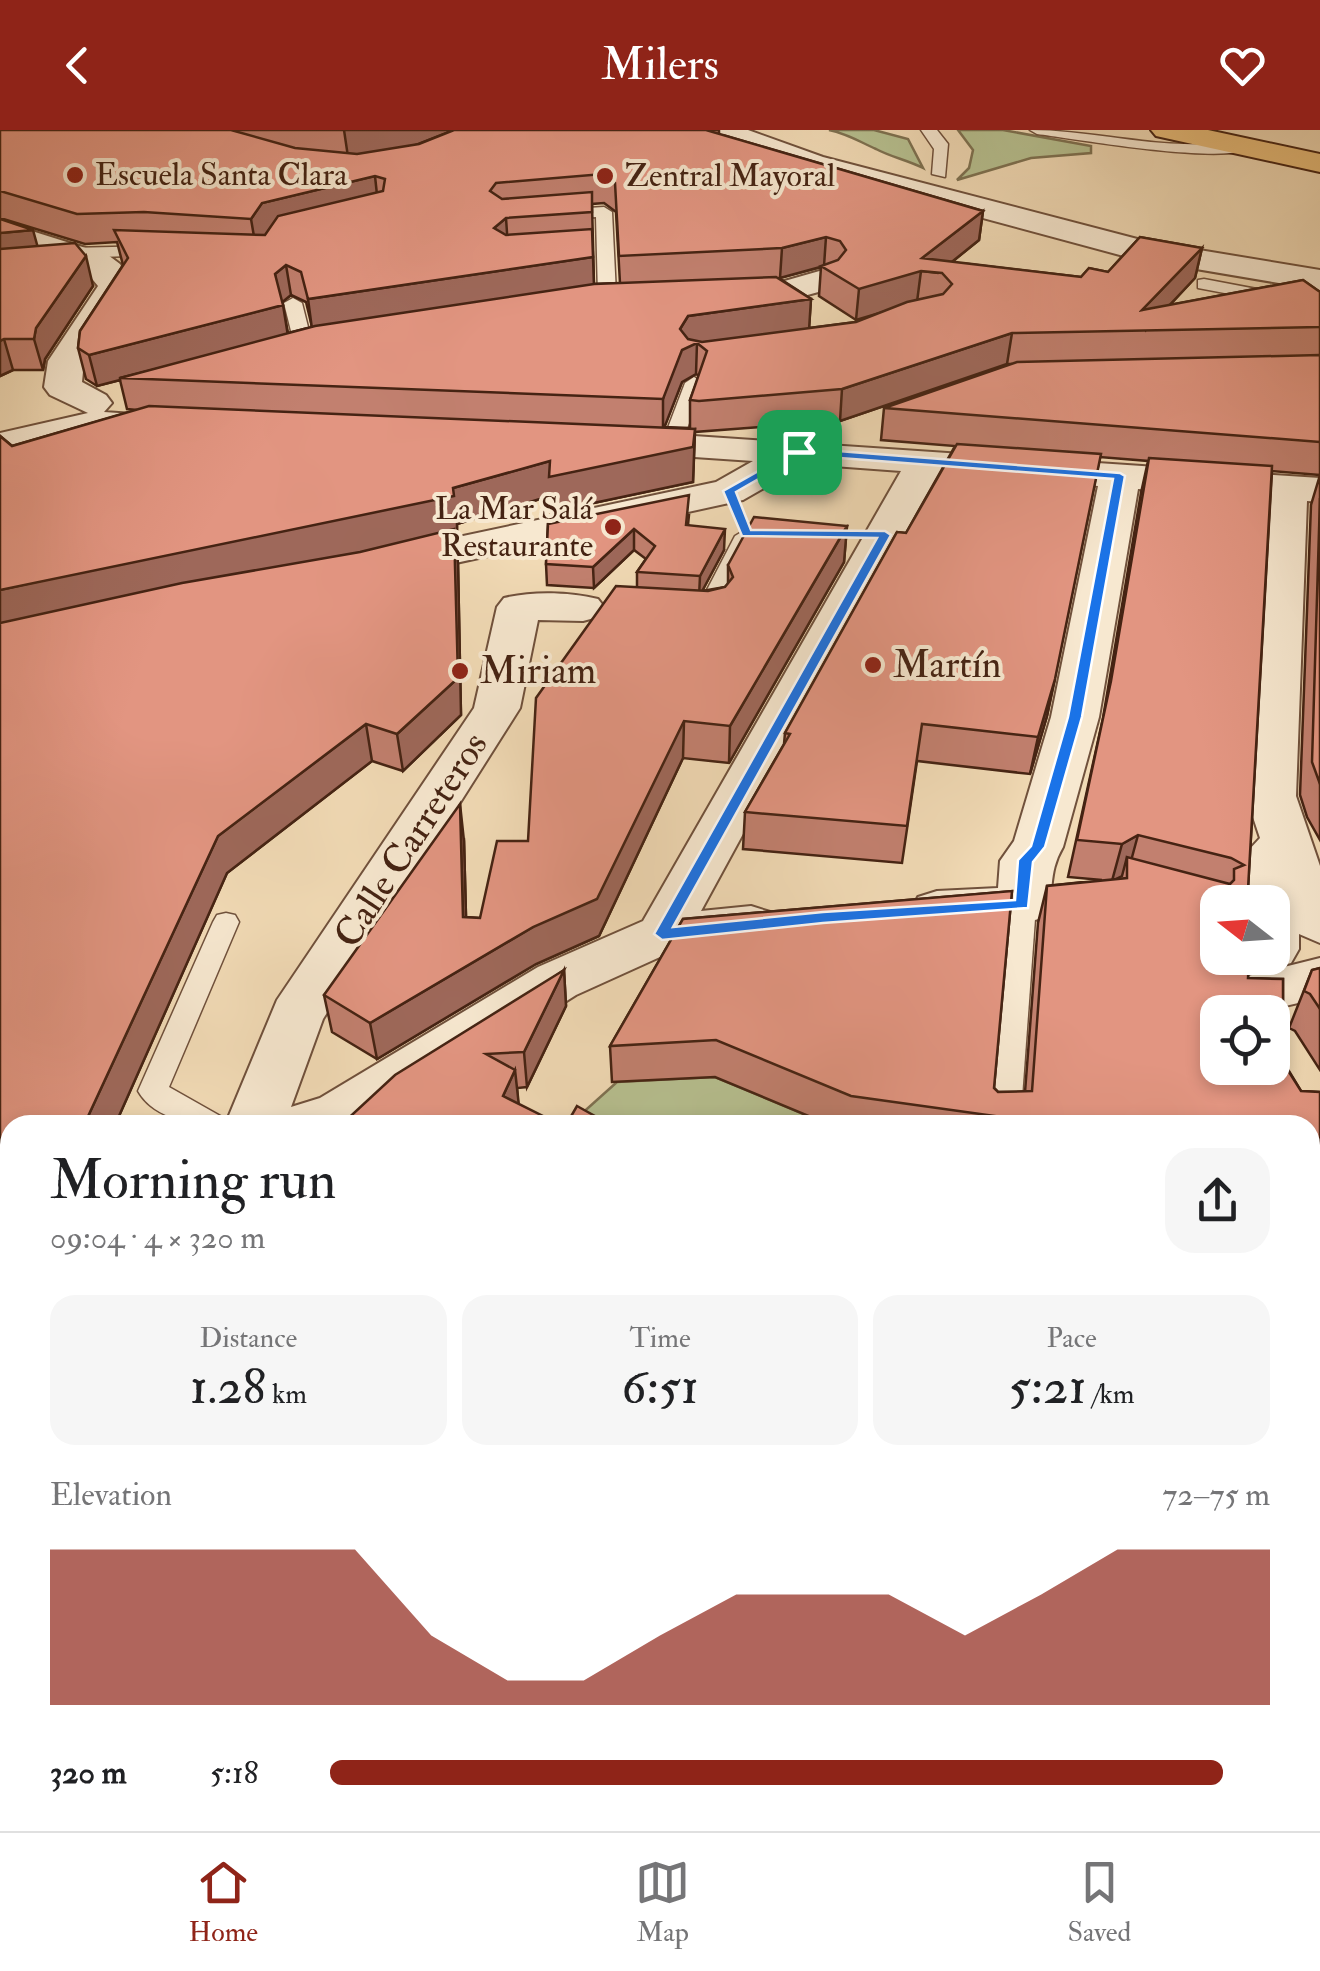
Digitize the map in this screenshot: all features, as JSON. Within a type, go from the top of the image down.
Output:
[{"type":"main road","points":[[1166,130],[1320,163]]},
{"type":"street","points":[[720,130],[812,163],[1124,246],[1320,280]]},
{"type":"street","points":[[0,231],[108,271],[115,286],[66,361],[62,388],[94,413],[190,425]]},
{"type":"street","points":[[688,296],[783,292],[823,280]]},
{"type":"street","points":[[783,292],[825,319]]},
{"type":"street","points":[[594,308],[649,298]]},
{"type":"street","points":[[594,308],[631,332]]},
{"type":"street","points":[[265,357],[312,360]]},
{"type":"street","points":[[0,446],[94,413],[150,388]]},
{"type":"street","points":[[345,575],[436,552],[729,491],[799,452],[876,424]]},
{"type":"street","points":[[576,441],[799,452],[1120,476],[1303,511],[1302,588],[1271,796],[1275,885]]},
{"type":"street","points":[[662,934],[865,535],[925,463]]},
{"type":"street","points":[[883,914],[1022,904],[1026,860],[1038,847],[1075,717],[1120,476]]},
{"type":"street","points":[[729,491],[766,534]]},
{"type":"street","points":[[436,552],[519,606],[641,609]]},
{"type":"street","name":"Calle Carreteros","points":[[259,1115],[297,1014],[497,708],[519,606]]},
{"type":"street","points":[[342,1115],[557,981],[662,934],[805,919]]},
{"type":"street","points":[[1290,961],[1320,978]]},
{"type":"lane","points":[[928,130],[936,136],[944,153],[940,174]]},
{"type":"lane","points":[[1036,130],[1176,147],[1247,147]]},
{"type":"lane","points":[[544,216],[604,212],[606,295],[594,308]]},
{"type":"lane","points":[[586,250],[606,249]]},
{"type":"lane","points":[[75,260],[130,251],[169,252]]},
{"type":"lane","points":[[130,251],[146,273]]},
{"type":"lane","points":[[1204,284],[1320,306]]},
{"type":"lane","points":[[292,304],[312,360]]},
{"type":"lane","points":[[671,446],[705,366]]},
{"type":"lane","points":[[641,609],[766,534]]},
{"type":"lane","points":[[1006,1115],[1022,904]]},
{"type":"lane","points":[[195,1115],[153,1091],[226,922]]},
{"type":"green space","points":[[829,130],[874,130],[908,139],[923,168],[847,136]]},
{"type":"green space","points":[[958,130],[1003,130],[1091,146],[1091,153],[1031,158],[957,180],[969,168],[973,150]]},
{"type":"green space","points":[[715,1077],[806,1115],[580,1115],[617,1082]]},
{"type":"building","points":[[0,130],[231,130],[295,148],[357,154],[419,144],[454,130],[706,130],[983,211],[922,258],[1081,277],[1089,268],[1108,272],[1140,237],[1202,248],[1142,310],[1303,280],[1320,292],[1320,327],[1012,333],[842,389],[699,401],[690,400],[707,351],[697,343],[682,350],[663,399],[120,378],[315,326],[594,284],[776,277],[811,299],[688,316],[680,329],[688,339],[702,342],[856,322],[907,302],[943,294],[952,284],[942,273],[921,271],[859,289],[821,266],[838,260],[846,250],[840,241],[826,237],[782,248],[619,256],[615,183],[603,174],[496,183],[490,191],[502,199],[592,192],[592,212],[506,218],[494,228],[506,235],[592,229],[593,257],[308,299],[301,272],[286,265],[275,274],[283,305],[89,355],[78,348],[80,331],[128,258],[114,230],[265,235],[278,216],[383,191],[385,179],[375,176],[262,203],[251,219],[144,212],[77,214],[0,191]]},
{"type":"building","points":[[0,219],[33,230],[0,233]]},
{"type":"building","points":[[75,243],[86,256],[36,328],[34,339],[0,341],[0,249]]},
{"type":"building","points":[[1320,355],[1320,442],[884,408],[1017,362]]},
{"type":"building","points":[[149,406],[695,429],[693,447],[549,477],[550,461],[453,488],[454,496],[0,590],[0,436],[12,446]]},
{"type":"building","points":[[957,444],[1101,454],[1055,679],[1038,737],[922,724],[907,826],[745,812],[897,532],[906,533]]},
{"type":"building","points":[[1149,458],[1272,466],[1248,885],[1200,885],[1200,975],[1283,979],[1283,995],[1200,995],[1200,1085],[1290,1085],[1290,1074],[1301,1091],[1320,1092],[1320,1115],[988,1115],[851,1096],[716,1040],[610,1046],[683,919],[1012,891],[994,1088],[998,1092],[1032,1091],[1047,886],[1127,878],[1127,857],[1230,884],[1234,869],[1244,865],[1231,858],[1138,835],[1122,844],[1077,840],[1111,681]]},
{"type":"building","points":[[689,495],[686,525],[725,529],[700,576],[637,572],[655,546],[634,529],[593,567],[546,564],[548,524]]},
{"type":"building","points":[[1320,498],[1320,784],[1312,762]]},
{"type":"building","points":[[754,517],[847,526],[730,726],[684,721],[597,899],[533,927],[370,1023],[324,995],[460,804],[463,917],[480,918],[497,841],[528,841],[536,698],[616,586],[708,591],[725,587],[733,577],[728,565]]},
{"type":"building","points":[[454,529],[458,678],[397,734],[366,724],[218,836],[89,1115],[0,1115],[0,623],[182,583],[360,552]]},
{"type":"building","points":[[1320,968],[1320,1009],[1304,991],[1312,970]]},
{"type":"building","points":[[564,970],[524,1052],[486,1054],[515,1070],[503,1096],[541,1115],[352,1115],[395,1075]]},
{"type":"building","points":[[577,1106],[593,1115],[572,1115]]},
{"type":"place","name":"Escuela Santa Clara","points":[[75,175]]},
{"type":"place","name":"Zentral Mayoral","points":[[605,176]]},
{"type":"place","name":"La Mar Salá Restaurante","points":[[613,527]]},
{"type":"place","name":"Martín","points":[[873,665]]},
{"type":"place","name":"Miriam","points":[[460,671]]},
{"type":"route","points":[[799,452],[1120,476],[1075,717],[1038,847],[1026,860],[1022,904],[823,917],[662,934],[885,535],[747,534],[729,491],[799,452]]}]
